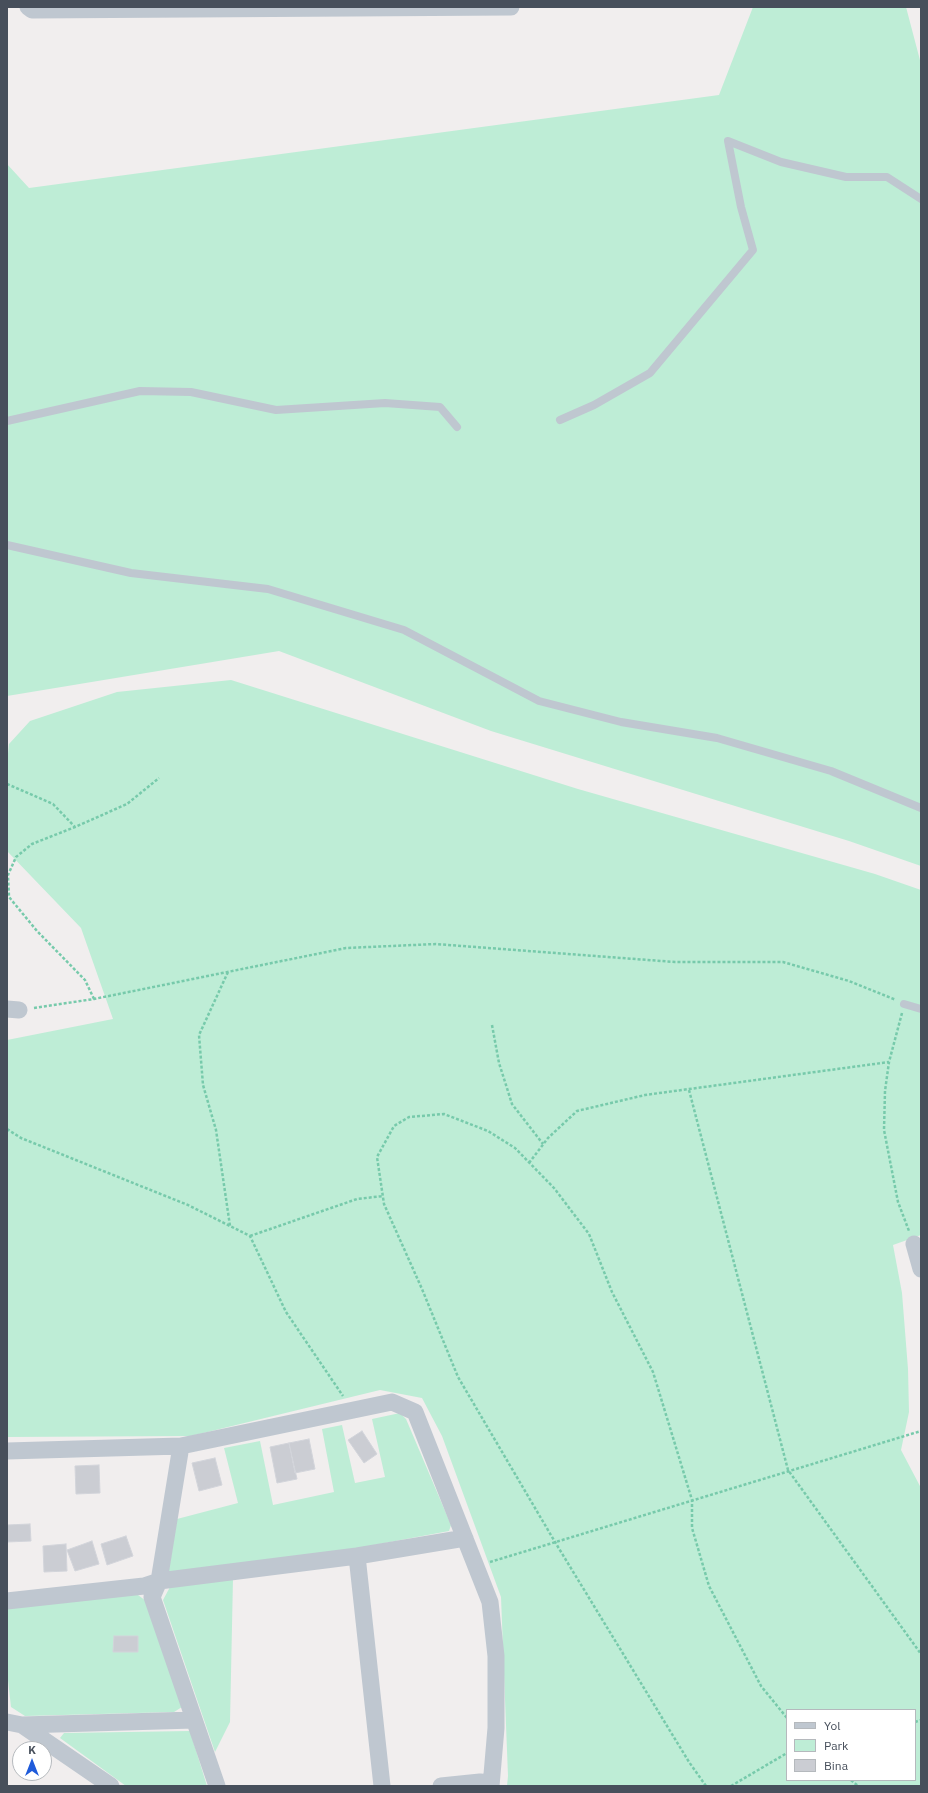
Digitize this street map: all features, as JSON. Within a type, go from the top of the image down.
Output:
[{"type":"street","points":[[28,7],[32,10],[511,7]]},
{"type":"street","points":[[914,1244],[921,1269]]},
{"type":"street","points":[[7,1451],[181,1446],[392,1402],[416,1412],[490,1602],[496,1656],[496,1728],[491,1785],[480,1782],[441,1786]]},
{"type":"street","points":[[181,1446],[159,1581],[152,1597],[217,1786]]},
{"type":"street","points":[[7,1601],[144,1586],[159,1581],[357,1556],[465,1538]]},
{"type":"street","points":[[357,1556],[382,1786]]},
{"type":"street","points":[[15,1724],[194,1720]]},
{"type":"street","points":[[15,1724],[111,1786]]},
{"type":"lane","points":[[560,420],[594,405],[650,373],[753,250],[741,207],[728,141],[781,162],[846,177],[887,177],[921,199]]},
{"type":"lane","points":[[7,421],[140,391],[191,392],[276,410],[385,403],[440,407],[457,427]]},
{"type":"lane","points":[[7,545],[131,573],[268,589],[404,630],[539,701],[621,722],[717,738],[831,771],[921,808]]},
{"type":"lane","points":[[904,1004],[921,1008]]},
{"type":"path","points":[[94,999],[85,980],[37,932],[9,897],[8,875],[16,857],[32,844],[126,804],[159,778]]},
{"type":"path","points":[[7,784],[53,804],[75,827]]},
{"type":"path","points":[[13,1010],[94,999],[346,948],[436,944],[675,962],[782,962],[849,981],[904,1004],[889,1062],[884,1091],[884,1130],[898,1202],[914,1244]]},
{"type":"path","points":[[228,971],[199,1035],[203,1085],[216,1130],[230,1226]]},
{"type":"path","points":[[492,1025],[499,1063],[512,1104],[543,1144]]},
{"type":"path","points":[[529,1162],[543,1144],[577,1112],[645,1095],[889,1062]]},
{"type":"path","points":[[689,1090],[788,1470],[921,1654]]},
{"type":"path","points":[[706,1786],[689,1762],[555,1542],[458,1377],[422,1289],[384,1204],[377,1157],[394,1126],[409,1117],[444,1114],[488,1132],[515,1148],[529,1162],[554,1188],[589,1234],[612,1292],[653,1372],[692,1500],[692,1528],[709,1586],[761,1686],[786,1717]]},
{"type":"path","points":[[7,1129],[21,1138],[188,1205],[250,1236],[286,1312],[353,1410]]},
{"type":"path","points":[[250,1236],[357,1199],[383,1196]]},
{"type":"path","points":[[476,1566],[788,1470],[921,1431]]},
{"type":"path","points":[[731,1786],[786,1754]]},
{"type":"green space","points":[[753,7],[906,7],[921,64],[921,866],[849,841],[491,731],[279,651],[7,696],[7,164],[29,188],[719,95]]},
{"type":"green space","points":[[231,680],[578,789],[875,874],[921,890],[921,1235],[893,1245],[902,1293],[908,1369],[909,1412],[901,1450],[921,1488],[921,1786],[507,1786],[508,1776],[501,1597],[442,1436],[422,1398],[380,1390],[191,1436],[7,1437],[7,1040],[113,1019],[81,928],[7,851],[7,763],[9,744],[30,721],[117,692]]},
{"type":"green space","points":[[400,1413],[406,1419],[451,1525],[449,1531],[358,1548],[168,1575],[177,1519],[238,1503],[224,1448],[260,1441],[273,1505],[334,1492],[322,1429],[342,1425],[355,1483],[385,1477],[372,1419]]},
{"type":"green space","points":[[233,1578],[230,1722],[215,1752],[163,1600],[170,1587]]},
{"type":"green space","points":[[134,1592],[146,1601],[182,1707],[174,1712],[25,1716],[11,1707],[7,1671],[7,1609]]},
{"type":"green space","points":[[190,1731],[207,1786],[126,1786],[60,1738],[64,1733]]},
{"type":"building","points":[[362,1431],[377,1454],[364,1463],[348,1440]]},
{"type":"building","points":[[309,1439],[315,1469],[295,1473],[289,1443]]},
{"type":"building","points":[[289,1443],[297,1479],[277,1483],[270,1447]]},
{"type":"building","points":[[215,1458],[222,1485],[199,1491],[192,1463]]},
{"type":"building","points":[[99,1465],[100,1493],[76,1494],[75,1466]]},
{"type":"building","points":[[30,1524],[31,1541],[7,1542],[7,1525]]},
{"type":"building","points":[[126,1536],[133,1556],[107,1565],[101,1544]]},
{"type":"building","points":[[92,1541],[99,1564],[75,1571],[67,1550]]},
{"type":"building","points":[[66,1544],[67,1571],[44,1572],[43,1546]]},
{"type":"building","points":[[114,1636],[138,1636],[138,1652],[113,1652]]}]
